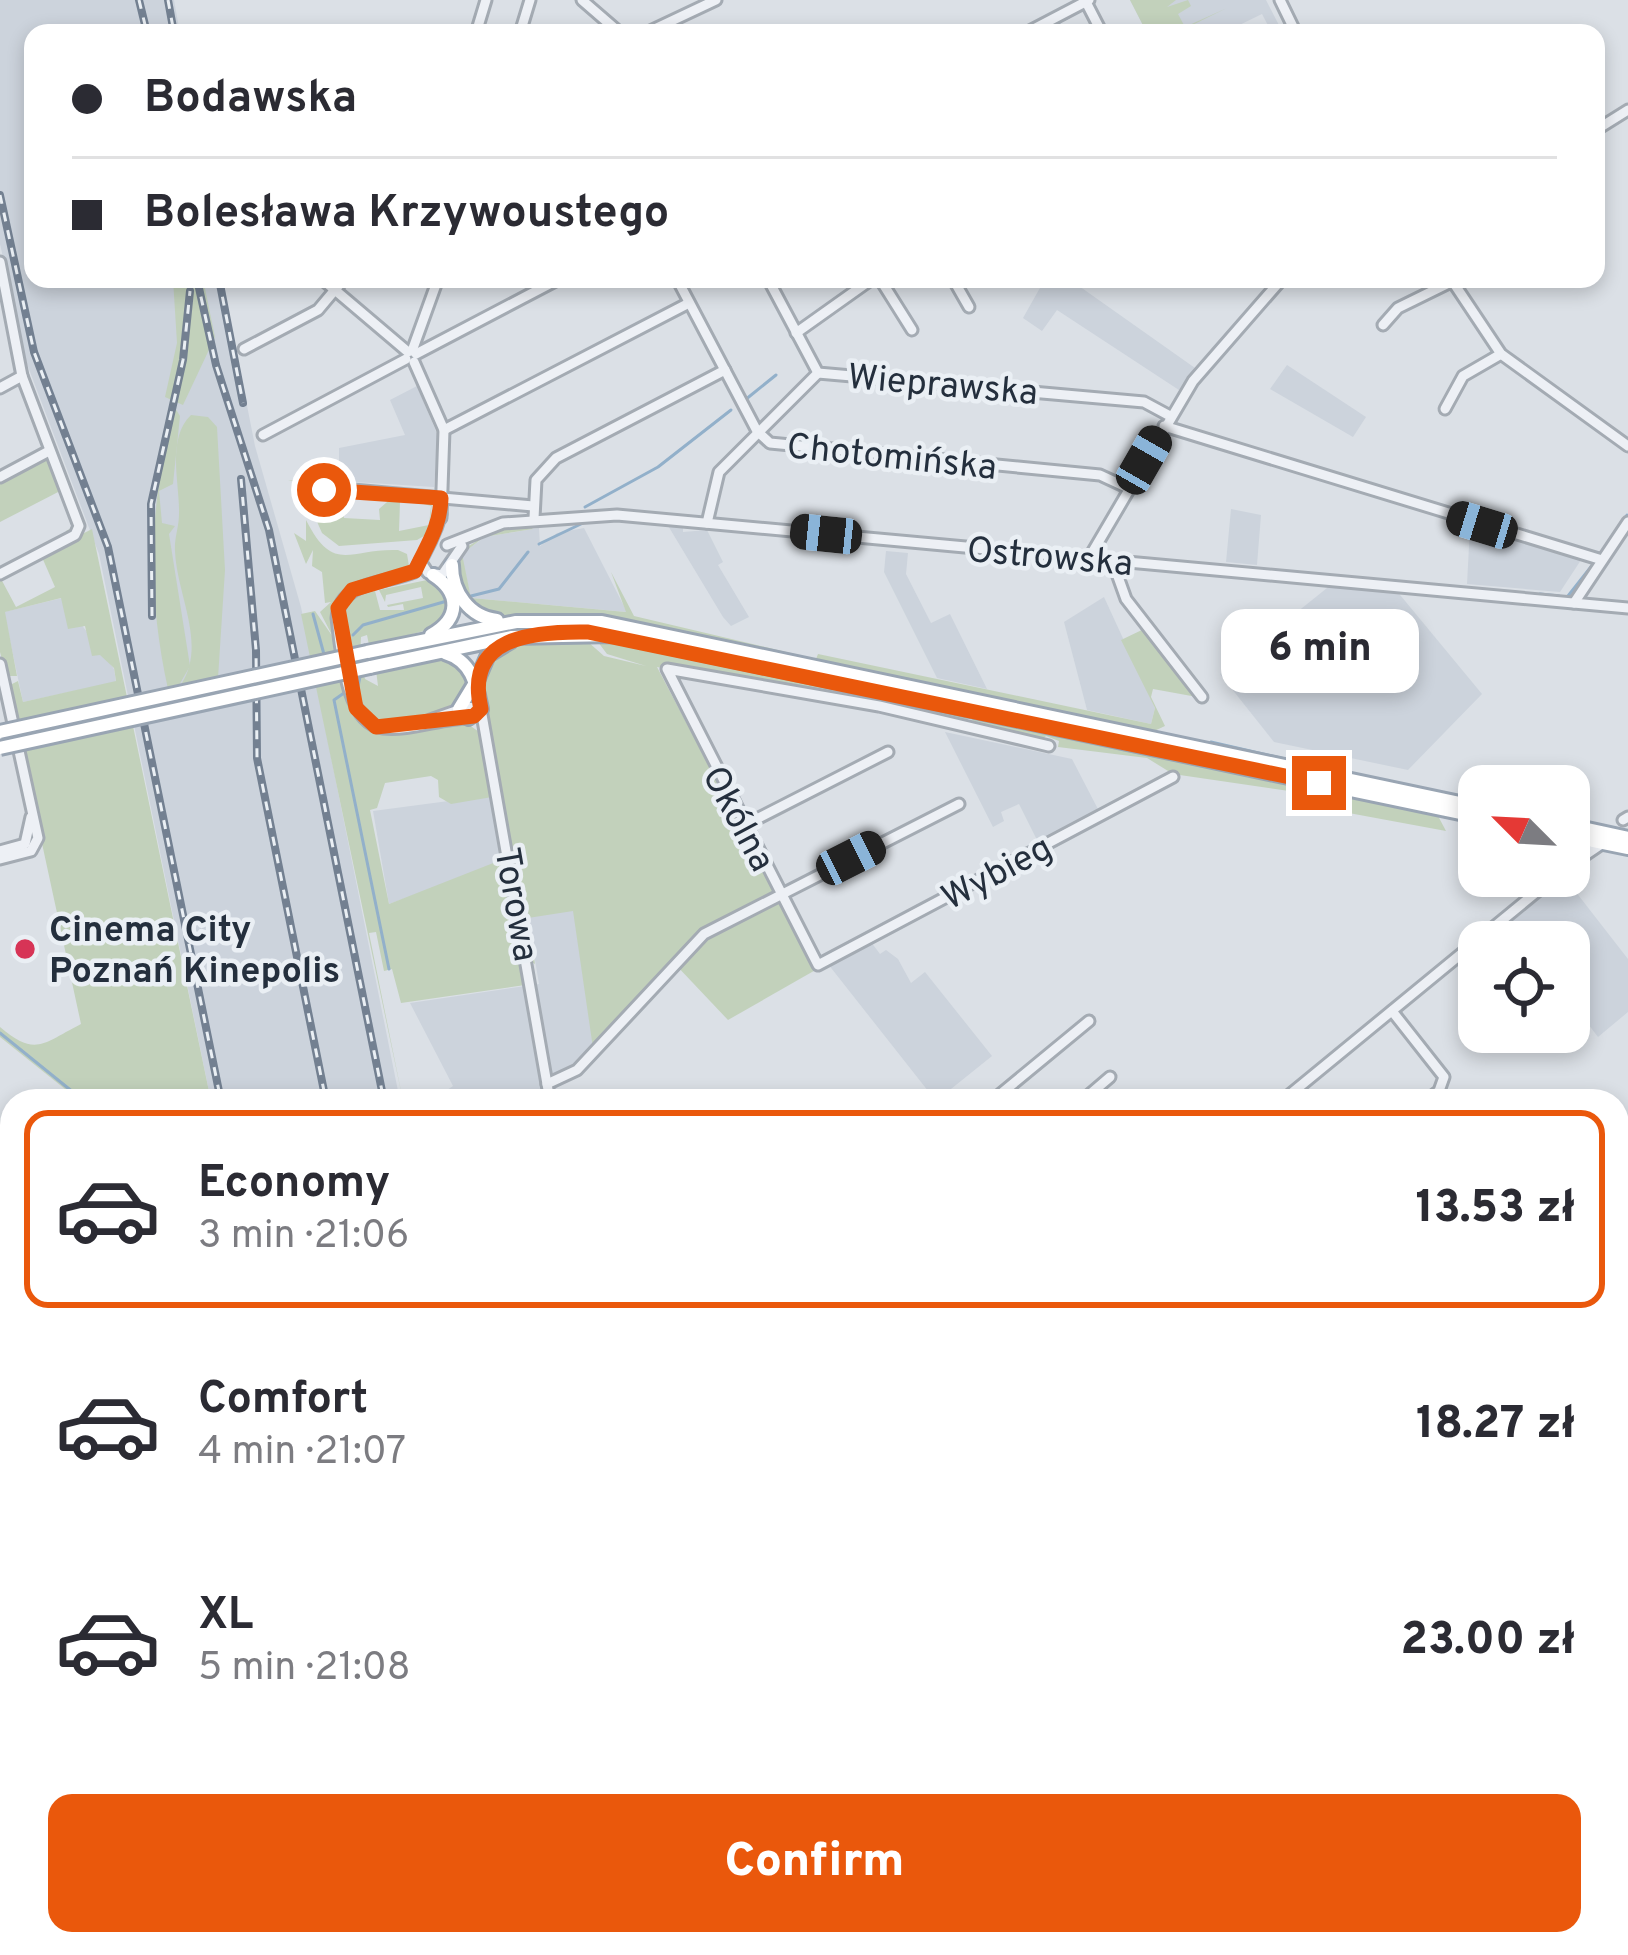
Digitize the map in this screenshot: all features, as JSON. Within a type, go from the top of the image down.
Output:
[{"type":"main road","points":[[450,553],[457,589],[474,612],[489,620],[614,635],[1458,813]]},
{"type":"main road","points":[[407,644],[436,632],[452,617],[452,591],[432,575]]},
{"type":"main road","points":[[0,732],[407,644],[531,627],[627,626],[1458,802]]},
{"type":"main road","points":[[0,748],[431,654],[531,627]]},
{"type":"main road","points":[[464,713],[474,681],[494,651],[531,627]]},
{"type":"main road","points":[[431,654],[456,657],[474,681],[481,709],[464,713]]},
{"type":"main road","points":[[963,708],[969,728]]},
{"type":"main road","points":[[1590,830],[1628,838]]},
{"type":"main road","points":[[1590,840],[1628,848]]},
{"type":"street","points":[[582,0],[610,24]]},
{"type":"street","points":[[662,24],[716,0]]},
{"type":"street","points":[[1043,24],[1088,1]]},
{"type":"street","points":[[0,262],[3,298],[22,376],[78,532],[0,574]]},
{"type":"street","points":[[333,288],[411,356],[444,430],[441,514],[450,553]]},
{"type":"street","points":[[411,356],[435,288]]},
{"type":"street","points":[[263,435],[542,288]]},
{"type":"street","name":"Chotomińska","points":[[682,288],[757,431],[778,446],[1100,475],[1128,488]]},
{"type":"street","name":"Wieprawska","points":[[773,288],[818,373],[1144,402],[1167,421],[1602,560]]},
{"type":"street","points":[[796,333],[863,288]]},
{"type":"street","points":[[882,288],[912,330]]},
{"type":"street","points":[[958,288],[969,307]]},
{"type":"street","points":[[1089,558],[1167,421],[1211,357],[1274,288]]},
{"type":"street","points":[[1383,325],[1398,308],[1437,288]]},
{"type":"street","points":[[1457,288],[1501,354],[1628,446]]},
{"type":"street","points":[[244,349],[318,310],[336,290]]},
{"type":"street","points":[[444,430],[689,303]]},
{"type":"street","points":[[1445,409],[1463,376],[1501,354]]},
{"type":"street","points":[[326,488],[534,512],[536,480],[556,458],[725,370]]},
{"type":"street","points":[[707,523],[719,472],[818,373]]},
{"type":"street","points":[[0,388],[22,376]]},
{"type":"street","points":[[0,476],[49,451]]},
{"type":"street","name":"Ostrowska","points":[[450,553],[475,535],[534,512],[611,515],[1627,609]]},
{"type":"street","points":[[441,514],[411,574],[352,590],[338,608],[356,708],[367,722],[382,728],[464,713],[486,734]]},
{"type":"street","points":[[1574,603],[1628,521]]},
{"type":"street","points":[[429,544],[450,553]]},
{"type":"street","points":[[383,582],[432,575],[450,553]]},
{"type":"street","points":[[1112,560],[1126,599],[1202,697]]},
{"type":"street","points":[[420,561],[432,575]]},
{"type":"street","points":[[0,664],[38,842],[17,855],[0,855]]},
{"type":"street","name":"Okólna","points":[[818,965],[667,669],[969,728]]},
{"type":"street","name":"Torowa","points":[[481,709],[548,1089]]},
{"type":"street","points":[[969,728],[1049,746]]},
{"type":"street","points":[[745,825],[888,752]]},
{"type":"street","name":"Wybieg","points":[[818,965],[1173,777]]},
{"type":"street","points":[[547,1084],[576,1072],[695,941],[959,804]]},
{"type":"street","points":[[0,855],[22,846],[28,838],[31,811]]},
{"type":"street","points":[[1590,849],[1612,845]]},
{"type":"street","points":[[1297,1089],[1531,897]]},
{"type":"street","points":[[1392,1012],[1444,1077],[1440,1089]]},
{"type":"street","points":[[1007,1089],[1090,1021]]},
{"type":"street","points":[[1096,1089],[1110,1077]]},
{"type":"shaded area","points":[[0,0],[174,0],[178,24],[24,24],[24,288],[224,288],[255,446],[301,607],[398,1089],[209,1089],[99,554],[27,364],[0,244]]},
{"type":"shaded area","points":[[1130,0],[1266,0],[1278,24],[1267,24],[1262,14],[1241,24],[1142,24]]},
{"type":"shaded area","points":[[1040,288],[1082,288],[1195,368],[1179,390],[1057,310],[1042,331],[1023,318]]},
{"type":"shaded area","points":[[1287,365],[1366,417],[1353,437],[1270,389]]},
{"type":"shaded area","points":[[417,386],[438,436],[434,487],[339,481],[339,448],[405,435],[390,400]]},
{"type":"shaded area","points":[[1231,509],[1261,515],[1257,565],[1226,562]]},
{"type":"shaded area","points":[[667,524],[683,524],[683,532],[707,530],[723,562],[718,565],[749,617],[731,626],[723,617]]},
{"type":"shaded area","points":[[1470,527],[1581,560],[1560,592],[1467,584]]},
{"type":"shaded area","points":[[539,528],[540,546],[557,533],[584,528],[627,612],[471,598],[461,554],[485,537]]},
{"type":"shaded area","points":[[886,551],[908,553],[906,574],[931,623],[950,614],[987,689],[937,678],[884,572]]},
{"type":"shaded area","points":[[1332,584],[1396,590],[1482,694],[1408,770],[1274,742],[1220,674]]},
{"type":"shaded area","points":[[1104,597],[1155,708],[1151,724],[1087,710],[1064,622]]},
{"type":"shaded area","points":[[62,598],[114,669],[116,682],[23,702],[4,612]]},
{"type":"shaded area","points":[[558,677],[594,1043],[556,1089],[449,1089],[453,1086],[410,1003],[539,984],[528,918]]},
{"type":"shaded area","points":[[945,732],[1072,759],[1100,813],[1039,844],[1019,804],[1001,812],[1004,821],[993,827]]},
{"type":"shaded area","points":[[494,795],[501,863],[389,904],[373,811]]},
{"type":"shaded area","points":[[1542,897],[1580,897],[1628,959],[1628,1012],[1598,1037],[1590,1027],[1590,921],[1512,921]]},
{"type":"shaded area","points":[[871,942],[880,954],[886,950],[898,959],[911,983],[925,972],[992,1056],[951,1089],[927,1089],[828,964]]},
{"type":"green space","points":[[1130,0],[1176,0],[1167,7],[1188,0],[1191,6],[1178,14],[1183,24],[1142,24]]},
{"type":"green space","points":[[174,288],[205,288],[215,337],[183,405],[165,397],[177,343]]},
{"type":"green space","points":[[175,408],[180,416],[173,484],[159,491],[162,523],[175,526],[169,534],[190,666],[178,687],[168,689],[156,618],[154,549],[155,515],[160,480]]},
{"type":"green space","points":[[191,415],[208,417],[217,427],[225,570],[218,678],[180,686],[188,670],[191,637],[175,551],[179,514],[176,449]]},
{"type":"green space","points":[[49,455],[77,526],[68,535],[66,531],[75,526],[62,490],[0,522],[0,479]]},
{"type":"green space","points":[[288,480],[308,482],[312,499],[329,492],[340,495],[344,518],[380,520],[379,509],[394,496],[408,499],[400,502],[399,531],[429,525],[431,506],[420,503],[432,502],[429,533],[417,540],[339,546],[322,533],[300,483]]},
{"type":"green space","points":[[306,520],[325,548],[334,553],[398,550],[407,554],[409,566],[340,593],[332,614],[340,650],[333,645],[334,652],[310,657],[301,614],[315,611],[333,637],[320,612],[331,602],[325,603],[322,572],[312,566],[313,550],[306,564],[294,533],[306,541]]},
{"type":"green space","points":[[527,524],[533,529],[484,537],[462,554],[471,598],[626,612],[611,572],[634,616],[816,659],[818,654],[1151,724],[1155,708],[1121,640],[1146,628],[1197,697],[1153,689],[1151,697],[1165,726],[1152,732],[600,615],[494,618],[468,602],[454,569],[459,552],[496,529]]},
{"type":"green space","points":[[92,529],[209,1089],[65,1089],[0,1037],[0,1027],[22,1042],[39,1044],[81,1024],[8,686],[18,681],[23,702],[116,681],[114,668],[100,655],[92,656],[85,626],[68,629],[61,598],[5,612],[17,676],[6,676],[0,652],[0,577],[16,607],[55,587],[41,555]]},
{"type":"green space","points":[[427,580],[447,595],[449,611],[428,630],[369,645],[367,635],[361,637],[360,658],[524,624],[551,626],[445,647],[443,643],[361,664],[365,679],[378,686],[376,670],[452,656],[471,682],[462,705],[398,722],[374,720],[358,697],[343,610],[350,599],[375,591],[380,610],[404,610],[403,604],[387,605],[423,598],[421,587],[386,595],[385,602],[379,590]]},
{"type":"green space","points":[[531,641],[587,641],[604,656],[646,666],[607,654],[598,642],[654,646],[965,714],[968,719],[965,724],[657,667],[776,893],[695,938],[593,1048],[573,911],[528,918],[535,964],[530,961],[480,689],[497,656]]},
{"type":"green space","points":[[346,680],[357,718],[376,731],[465,722],[482,734],[492,797],[451,804],[439,797],[438,780],[431,776],[385,783],[377,808],[370,810],[389,904],[506,858],[525,985],[401,1003],[392,969],[384,971],[376,932],[369,933],[401,1089],[400,1089],[316,687]]},
{"type":"green space","points":[[970,712],[1437,814],[1446,831],[1338,811],[1303,793],[1173,774],[1147,758],[1058,747],[1059,741],[1046,736],[1041,741],[974,726]]},
{"type":"green space","points":[[777,900],[819,968],[728,1020],[675,964],[694,944]]},
{"type":"waterway","points":[[1072,4],[1079,0]]},
{"type":"waterway","points":[[1072,15],[1086,8]]},
{"type":"waterway","points":[[1065,19],[1069,17]]},
{"type":"waterway","points":[[1056,24],[1060,22]]},
{"type":"waterway","points":[[745,400],[776,375]]},
{"type":"waterway","points":[[585,507],[658,467],[731,410]]},
{"type":"waterway","points":[[1618,528],[1627,515]]},
{"type":"waterway","points":[[539,544],[583,523]]},
{"type":"waterway","points":[[1601,554],[1614,535]]},
{"type":"waterway","points":[[471,596],[499,589],[528,552]]},
{"type":"waterway","points":[[1568,596],[1594,563]]},
{"type":"waterway","points":[[1540,594],[1559,596]]},
{"type":"waterway","points":[[353,635],[363,625],[447,601]]},
{"type":"waterway","points":[[313,614],[325,658]]},
{"type":"waterway","points":[[357,691],[360,677]]},
{"type":"waterway","points":[[344,693],[334,700],[389,969]]},
{"type":"waterway","points":[[1211,742],[1298,762]]},
{"type":"waterway","points":[[0,1033],[69,1089]]},
{"type":"railway","points":[[139,0],[145,24]]},
{"type":"railway","points":[[168,0],[172,24]]},
{"type":"railway","points":[[0,195],[34,352],[108,547],[219,1089]]},
{"type":"railway","points":[[199,288],[216,365],[269,530],[382,1089]]},
{"type":"railway","points":[[221,288],[243,403]]},
{"type":"railway","points":[[152,616],[151,504],[183,360],[190,291]]},
{"type":"railway","points":[[241,479],[256,650],[257,758],[324,1089]]},
{"type":"place","name":"Cinema City Poznań Kinepolis","points":[[25,949]]},
{"type":"route","points":[[324,490],[441,498],[435,538],[422,550],[415,571],[352,590],[338,608],[356,708],[376,727],[474,716],[481,709],[476,684],[479,670],[494,651],[534,634],[588,632],[1319,783]]}]
